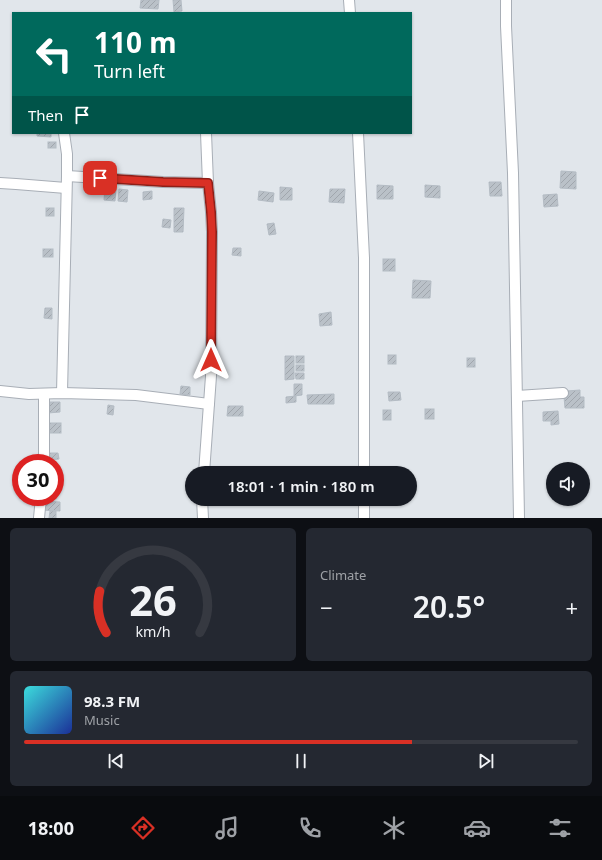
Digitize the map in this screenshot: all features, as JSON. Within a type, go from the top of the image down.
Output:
[{"type":"street","points":[[349,0],[350,12]]},
{"type":"street","points":[[506,0],[513,173],[519,518]]},
{"type":"street","points":[[62,393],[67,176],[64,134]]},
{"type":"street","points":[[205,466],[211,376],[212,232],[206,134]]},
{"type":"street","points":[[358,134],[364,258],[364,466]]},
{"type":"street","points":[[67,176],[163,182],[208,183]]},
{"type":"street","points":[[0,183],[66,188]]},
{"type":"street","points":[[0,391],[29,394],[62,393],[136,395],[209,404]]},
{"type":"street","points":[[518,396],[563,393]]},
{"type":"street","points":[[44,394],[44,454]]},
{"type":"street","points":[[39,518],[40,506]]},
{"type":"street","points":[[202,506],[203,518]]},
{"type":"street","points":[[364,506],[364,518]]},
{"type":"building","points":[[141,0],[159,0],[158,9],[140,8]]},
{"type":"building","points":[[173,0],[181,0],[182,11],[174,12]]},
{"type":"building","points":[[37,134],[51,134],[51,137],[37,136]]},
{"type":"building","points":[[48,142],[56,142],[56,148],[48,148]]},
{"type":"building","points":[[561,171],[576,172],[576,189],[560,188]]},
{"type":"building","points":[[489,182],[501,182],[502,196],[490,196]]},
{"type":"building","points":[[377,185],[393,186],[393,199],[377,199]]},
{"type":"building","points":[[425,185],[440,186],[440,198],[425,197]]},
{"type":"building","points":[[105,187],[116,188],[115,201],[104,200]]},
{"type":"building","points":[[280,187],[292,188],[292,200],[280,200]]},
{"type":"building","points":[[119,189],[128,190],[127,202],[118,201]]},
{"type":"building","points":[[330,189],[345,189],[344,203],[329,202]]},
{"type":"building","points":[[152,191],[152,199],[143,200],[143,192]]},
{"type":"building","points":[[259,191],[274,193],[273,202],[258,200]]},
{"type":"building","points":[[557,194],[558,206],[544,207],[543,195]]},
{"type":"building","points":[[46,208],[54,208],[54,216],[46,216]]},
{"type":"building","points":[[174,208],[184,208],[183,232],[174,232]]},
{"type":"building","points":[[163,219],[171,220],[170,228],[162,227]]},
{"type":"building","points":[[274,223],[276,234],[269,235],[267,224]]},
{"type":"building","points":[[233,248],[241,248],[241,256],[232,255]]},
{"type":"building","points":[[43,249],[53,249],[53,257],[43,257]]},
{"type":"building","points":[[383,259],[395,259],[395,271],[383,271]]},
{"type":"building","points":[[413,280],[431,281],[430,298],[412,298]]},
{"type":"building","points":[[45,308],[52,308],[52,319],[44,318]]},
{"type":"building","points":[[331,312],[332,325],[320,326],[319,314]]},
{"type":"building","points":[[388,355],[396,355],[396,364],[388,364]]},
{"type":"building","points":[[285,356],[294,356],[294,379],[285,380]]},
{"type":"building","points":[[296,356],[304,356],[304,363],[296,363]]},
{"type":"building","points":[[467,358],[475,358],[475,367],[467,367]]},
{"type":"building","points":[[296,365],[304,365],[304,371],[296,371]]},
{"type":"building","points":[[295,373],[304,373],[304,379],[296,379]]},
{"type":"building","points":[[294,384],[302,384],[302,395],[294,396]]},
{"type":"building","points":[[181,386],[190,387],[190,395],[180,394]]},
{"type":"building","points":[[580,390],[580,397],[584,397],[584,408],[565,408],[564,397],[567,397],[567,391]]},
{"type":"building","points":[[388,392],[400,392],[401,400],[389,401]]},
{"type":"building","points":[[334,394],[334,404],[308,404],[307,395]]},
{"type":"building","points":[[296,396],[296,402],[286,403],[286,397]]},
{"type":"building","points":[[47,402],[60,402],[60,412],[48,413]]},
{"type":"building","points":[[108,405],[114,406],[113,415],[107,414]]},
{"type":"building","points":[[228,406],[243,406],[243,416],[227,416]]},
{"type":"building","points":[[425,409],[434,409],[434,419],[425,419]]},
{"type":"building","points":[[383,410],[391,410],[391,420],[383,420]]},
{"type":"building","points":[[558,411],[559,424],[551,425],[551,421],[543,421],[543,412]]},
{"type":"building","points":[[48,423],[61,423],[61,433],[48,433]]},
{"type":"building","points":[[41,506],[60,506],[60,511],[41,510]]},
{"type":"building","points":[[50,511],[56,511],[56,518],[49,518]]},
{"type":"route","points":[[100,178],[208,183],[212,232],[211,360]]}]
